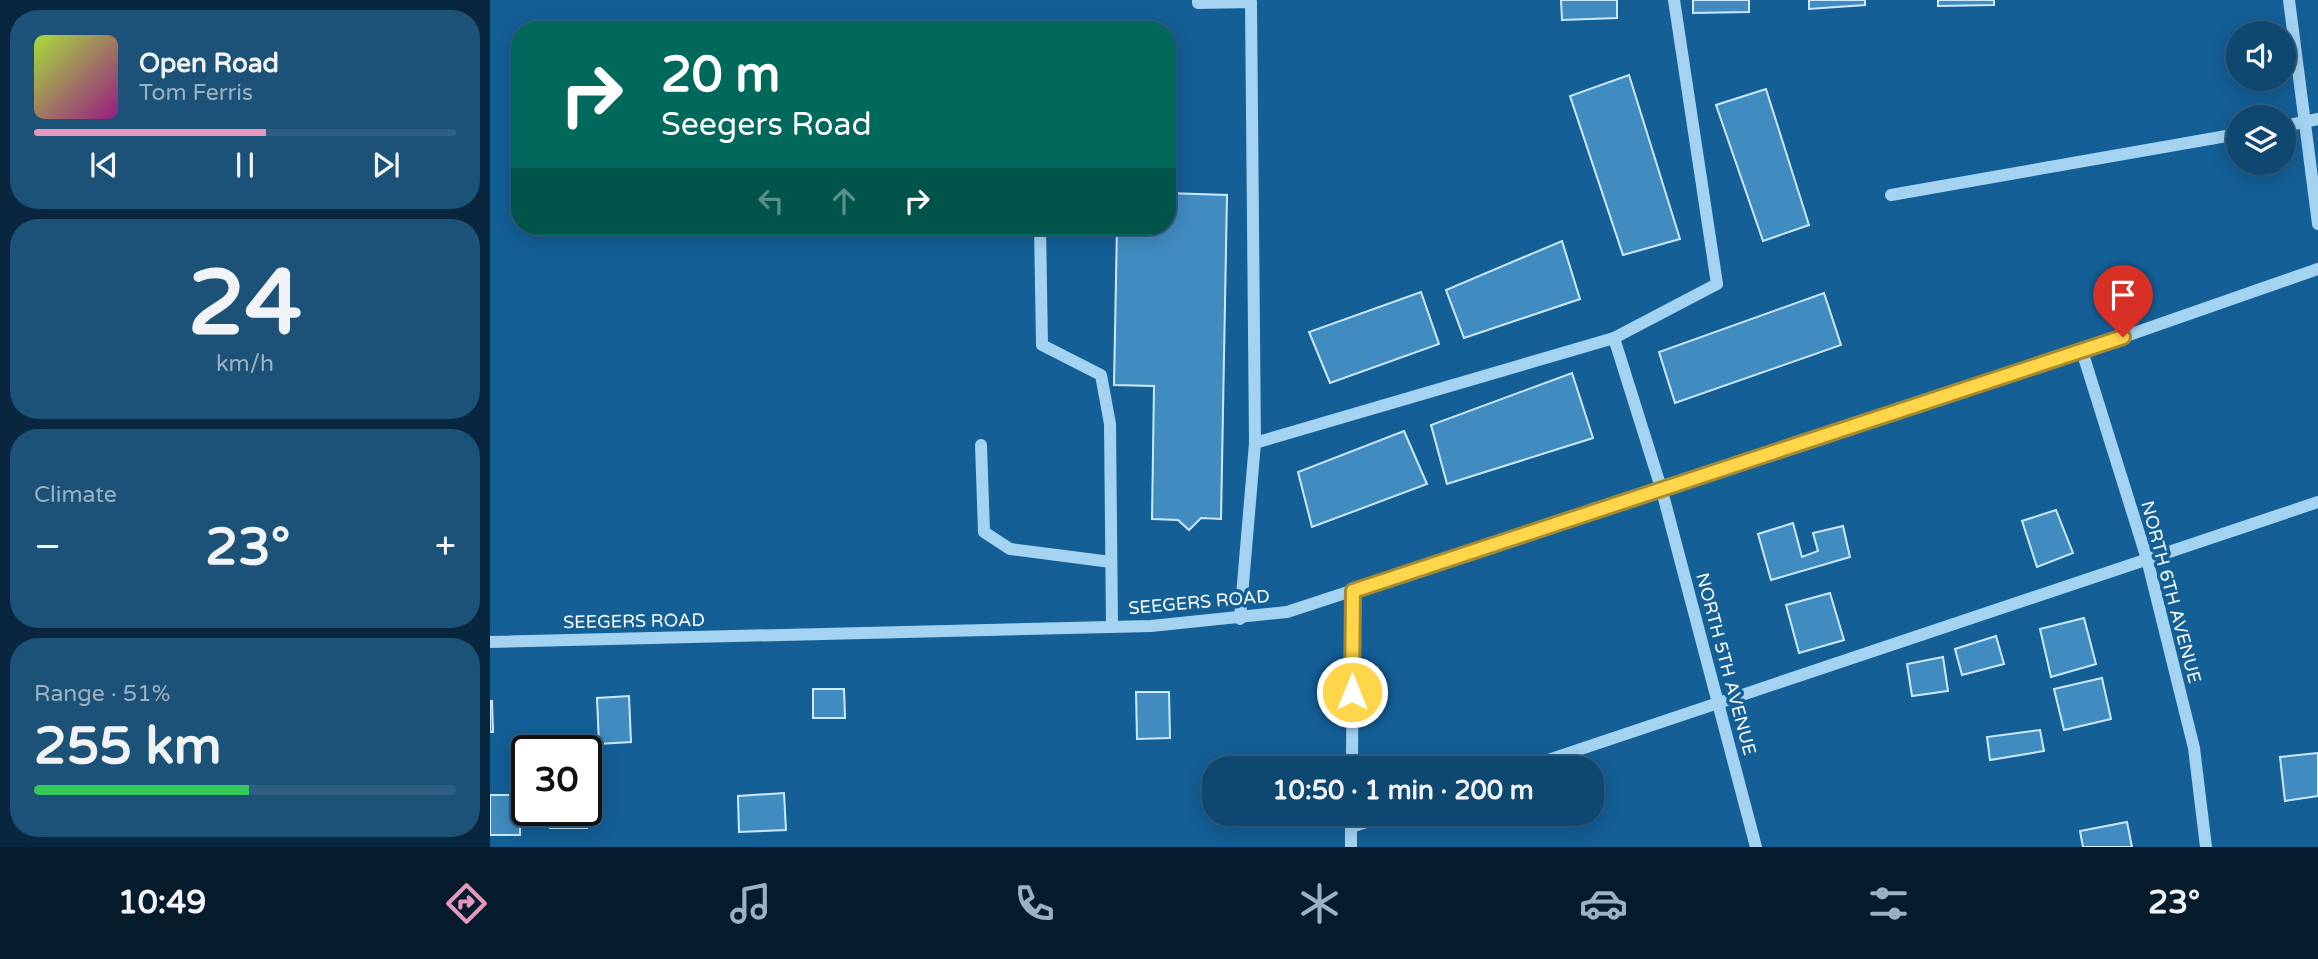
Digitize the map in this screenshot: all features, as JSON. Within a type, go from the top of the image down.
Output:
[{"type":"street","points":[[1198,0],[1198,3],[1251,2],[1255,443],[1240,619]]},
{"type":"street","points":[[1255,443],[1614,338],[1717,284],[1674,0]]},
{"type":"street","points":[[2289,0],[2311,121],[2318,225]]},
{"type":"street","points":[[1891,195],[2226,136]]},
{"type":"street","points":[[1040,235],[1042,345],[1101,375],[1110,424],[1112,627]]},
{"type":"street","name":"SEEGERS ROAD","points":[[490,642],[1112,627],[1240,619],[1287,612],[1662,491],[2318,269]]},
{"type":"street","name":"NORTH 5TH AVENUE","points":[[1614,338],[1662,491],[1756,847]]},
{"type":"street","name":"NORTH 6TH AVENUE","points":[[2082,351],[2147,559],[2194,748],[2206,847]]},
{"type":"street","points":[[981,444],[984,532],[1010,549],[1111,562]]},
{"type":"street","points":[[1559,756],[2318,502]]},
{"type":"street","points":[[1352,756],[1353,591]]},
{"type":"street","points":[[1351,826],[1351,847]]},
{"type":"building","points":[[1561,0],[1617,0],[1617,18],[1562,20]]},
{"type":"building","points":[[1693,0],[1749,0],[1749,12],[1693,13]]},
{"type":"building","points":[[1809,0],[1865,0],[1865,5],[1809,9]]},
{"type":"building","points":[[1938,0],[1994,0],[1994,5],[1938,6]]},
{"type":"building","points":[[1629,75],[1680,239],[1623,255],[1570,96]]},
{"type":"building","points":[[1766,89],[1809,225],[1763,241],[1716,105]]},
{"type":"building","points":[[1176,193],[1227,195],[1221,519],[1201,518],[1189,530],[1178,520],[1152,519],[1154,386],[1114,385],[1117,235],[1176,235]]},
{"type":"building","points":[[1562,241],[1580,299],[1464,338],[1446,290]]},
{"type":"building","points":[[1421,292],[1439,344],[1330,383],[1309,332]]},
{"type":"building","points":[[1824,293],[1841,345],[1675,403],[1659,352]]},
{"type":"building","points":[[1572,373],[1593,438],[1447,484],[1431,425]]},
{"type":"building","points":[[1404,431],[1427,484],[1312,527],[1298,472]]},
{"type":"building","points":[[2056,510],[2073,553],[2037,567],[2022,521]]},
{"type":"building","points":[[1793,523],[1802,557],[1818,551],[1813,533],[1843,526],[1850,557],[1771,580],[1758,534]]},
{"type":"building","points":[[1830,593],[1844,640],[1799,653],[1786,605]]},
{"type":"building","points":[[2084,618],[2096,664],[2051,677],[2040,629]]},
{"type":"building","points":[[1996,636],[2004,664],[1962,675],[1955,649]]},
{"type":"building","points":[[1943,657],[1948,691],[1912,696],[1907,664]]},
{"type":"building","points":[[2102,678],[2111,719],[2064,730],[2054,689]]},
{"type":"building","points":[[813,689],[844,689],[845,718],[813,718]]},
{"type":"building","points":[[1136,692],[1169,692],[1170,738],[1137,739]]},
{"type":"building","points":[[629,696],[631,742],[602,744],[602,735],[599,735],[597,698]]},
{"type":"building","points":[[492,701],[493,732],[490,732]]},
{"type":"building","points":[[2040,730],[2044,751],[1990,760],[1987,737]]},
{"type":"building","points":[[2318,753],[2318,796],[2285,801],[2280,757]]},
{"type":"building","points":[[784,793],[786,830],[739,832],[738,796]]},
{"type":"building","points":[[490,795],[511,795],[511,826],[520,826],[520,835],[490,835]]},
{"type":"building","points":[[2127,822],[2132,847],[2083,847],[2080,831]]},
{"type":"building","points":[[550,826],[587,826],[587,828]]},
{"type":"route","points":[[1352,692],[1353,591],[2123,337]]}]
